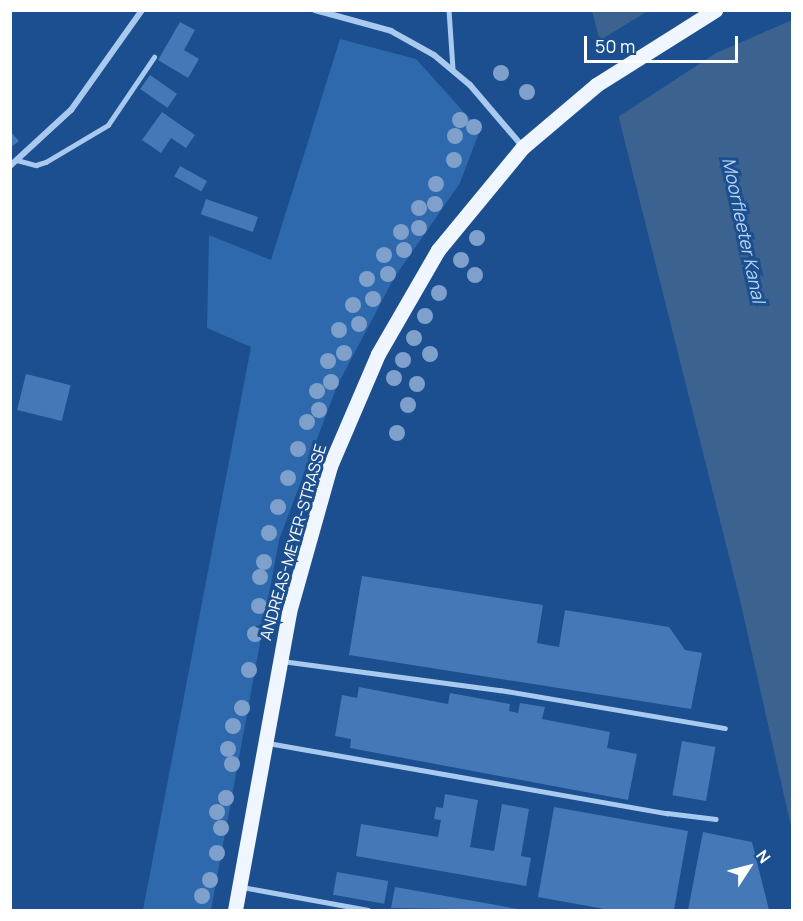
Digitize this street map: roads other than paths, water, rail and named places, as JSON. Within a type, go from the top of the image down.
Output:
[{"type":"main road","name":"ANDREAS-MEYER-STRASSE","points":[[235,910],[279,661],[330,466],[378,354],[438,250],[523,147],[559,114],[633,59],[715,10]]},
{"type":"street","points":[[10,166],[70,110],[142,10]]},
{"type":"street","points":[[315,10],[391,31],[453,68],[523,147]]},
{"type":"lane","points":[[448,10],[453,68]]},
{"type":"lane","points":[[17,160],[36,165],[103,128],[154,57]]},
{"type":"lane","points":[[279,661],[500,690],[725,728]]},
{"type":"lane","points":[[266,742],[667,813],[716,819]]},
{"type":"lane","points":[[239,887],[368,910]]},
{"type":"water","name":"Moorfleeter Kanal","points":[[592,11],[792,11],[792,831],[740,600]]}]
